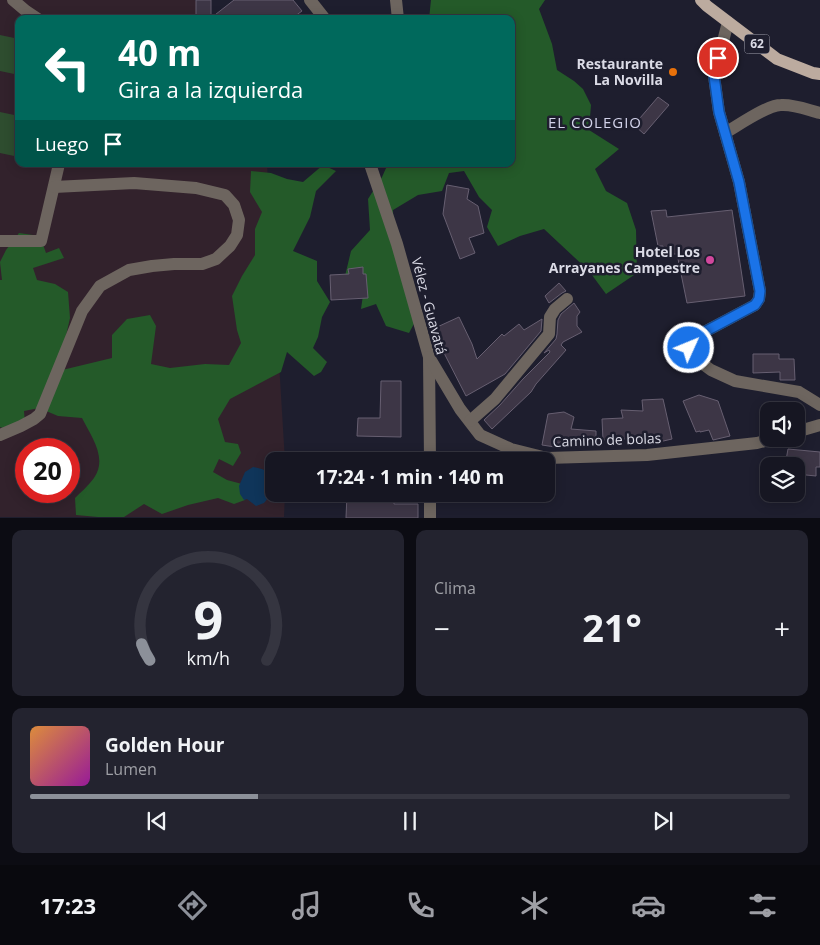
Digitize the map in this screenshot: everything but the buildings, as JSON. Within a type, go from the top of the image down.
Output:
[{"type":"main road","name":"62","points":[[701,0],[777,59],[820,74]]},
{"type":"street","points":[[13,0],[32,15]]},
{"type":"street","points":[[310,0],[322,15]]},
{"type":"street","points":[[396,0],[398,15]]},
{"type":"street","points":[[728,22],[714,76],[719,112],[739,182],[760,291],[759,299],[755,305],[693,338],[689,348],[692,356],[711,370],[735,381],[799,392],[820,405]]},
{"type":"street","points":[[725,133],[768,108],[780,105],[797,106],[820,113]]},
{"type":"street","points":[[0,241],[42,241],[58,167]]},
{"type":"street","name":"Vélez - Guavatá","points":[[371,167],[397,244],[429,357],[430,452]]},
{"type":"street","points":[[0,435],[21,426],[40,414],[82,311],[100,286],[129,270],[159,265],[202,264],[216,258],[230,246],[237,235],[239,220],[234,206],[225,195],[196,188],[134,183],[54,186]]},
{"type":"street","points":[[470,421],[495,399],[548,334],[550,317],[555,309],[567,299]]},
{"type":"street","name":"Camino de bolas","points":[[429,357],[460,409],[480,435],[511,449],[547,458],[646,455],[760,442]]},
{"type":"street","points":[[805,429],[820,425]]},
{"type":"street","points":[[430,502],[430,518]]},
{"type":"shaded area","points":[[0,0],[195,0],[204,15],[15,15],[15,167],[267,167],[284,452],[265,452],[265,502],[285,502],[284,517],[0,517]]},
{"type":"green space","points":[[431,0],[545,0],[539,9],[552,44],[557,70],[583,89],[591,105],[589,130],[619,149],[595,169],[606,191],[627,203],[636,230],[637,273],[606,294],[589,271],[544,229],[520,236],[498,246],[487,227],[492,210],[479,197],[464,171],[449,173],[442,191],[418,195],[393,210],[394,241],[416,320],[409,333],[386,326],[376,304],[361,309],[363,295],[345,276],[351,251],[370,230],[368,199],[387,167],[515,167],[515,15],[429,15]]},
{"type":"green space","points":[[0,35],[15,38],[15,74],[0,71]]},
{"type":"green space","points":[[0,112],[15,115],[15,156],[0,153]]},
{"type":"green space","points":[[321,167],[327,167],[336,171],[316,191],[310,217],[293,251],[317,261],[317,281],[330,302],[322,317],[318,337],[313,348],[327,362],[321,372],[314,376],[287,352],[281,372],[230,399],[218,419],[225,442],[238,444],[241,453],[233,466],[219,459],[213,472],[227,480],[242,484],[245,500],[234,504],[218,498],[188,505],[162,514],[144,504],[124,517],[76,515],[75,503],[80,503],[80,493],[94,478],[99,463],[97,447],[82,418],[58,416],[39,408],[24,411],[25,424],[8,430],[0,427],[0,280],[2,280],[0,262],[6,250],[19,233],[40,236],[46,253],[59,248],[64,258],[33,268],[37,280],[55,284],[68,292],[70,318],[58,371],[112,358],[112,335],[127,319],[150,315],[156,326],[151,364],[170,368],[205,364],[229,365],[241,343],[232,296],[255,255],[255,229],[262,212],[250,192],[251,171],[271,173],[303,182]]},
{"type":"water","points":[[253,467],[265,471],[264,503],[256,506],[247,499],[244,500],[240,494],[239,486],[245,472]]},
{"type":"place","name":"Restaurante La Novilla","points":[[673,72]]},
{"type":"place","name":"Hotel Los Arrayanes Campestre","points":[[710,260]]},
{"type":"district","name":"EL COLEGIO","points":[[595,123]]},
{"type":"route","points":[[689,348],[693,338],[755,305],[759,299],[760,291],[739,182],[719,112],[714,76],[718,58]]}]
